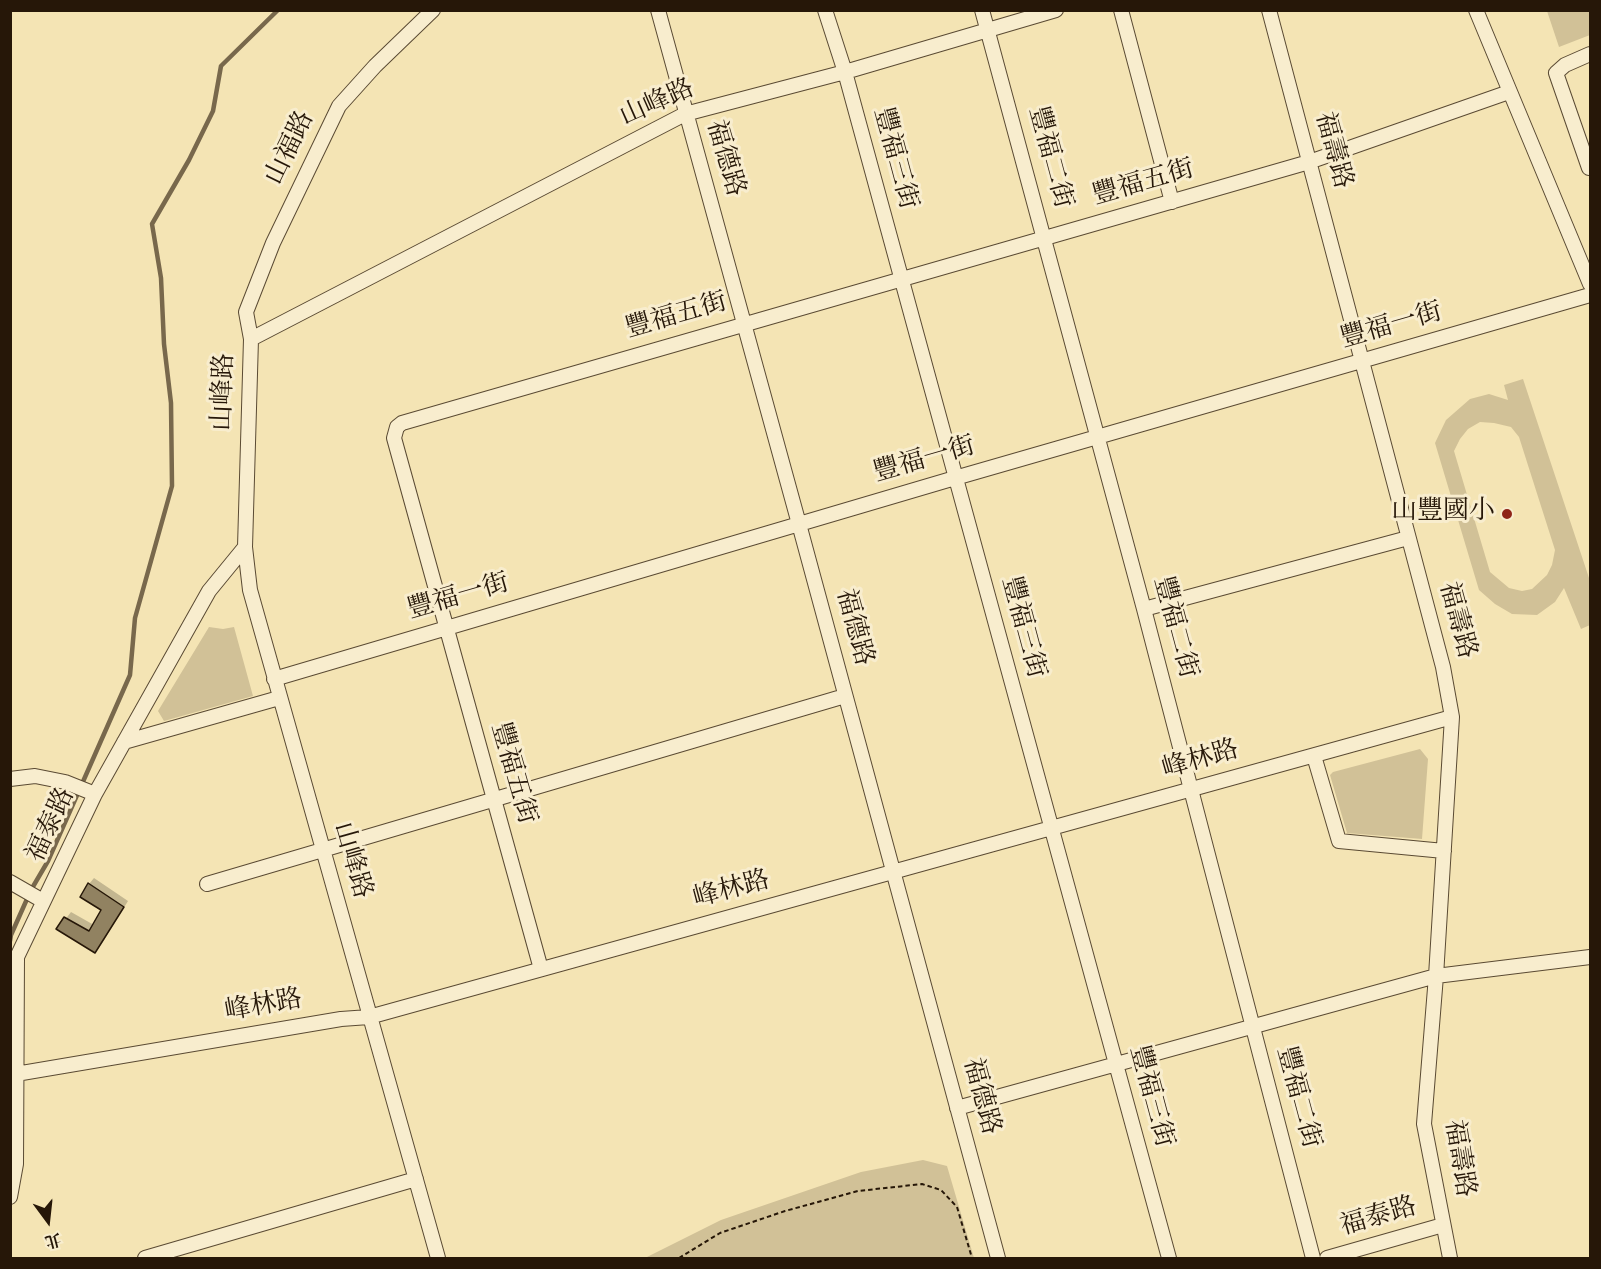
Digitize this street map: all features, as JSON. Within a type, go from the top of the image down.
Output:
[{"type":"street","name":"山福路","points":[[251,339],[246,312],[273,243],[339,106],[375,66],[433,10]]},
{"type":"street","name":"福德路","points":[[658,10],[998,1258]]},
{"type":"street","name":"豐福三街","points":[[825,10],[956,478],[1169,1258]]},
{"type":"street","name":"豐福二街","points":[[982,10],[1144,609],[1313,1258]]},
{"type":"street","name":"山峰路","points":[[438,1258],[250,590],[245,547],[251,339],[685,114],[844,72],[1056,10]]},
{"type":"street","points":[[1121,10],[1172,202]]},
{"type":"street","name":"福壽路","points":[[1269,10],[1443,667],[1452,717],[1436,976],[1424,1124],[1450,1258]]},
{"type":"street","points":[[1476,10],[1590,284]]},
{"type":"street","points":[[1590,54],[1565,65],[1556,73],[1585,137],[1590,167]]},
{"type":"street","name":"豐福五街","points":[[541,969],[394,438],[397,427],[402,423],[744,323],[1309,162],[1509,92]]},
{"type":"street","name":"豐福一街","points":[[274,679],[956,478],[1590,295]]},
{"type":"street","points":[[1144,609],[1408,538]]},
{"type":"street","name":"福泰路","points":[[10,1197],[16,1164],[14,1075],[17,957],[43,902],[59,881],[95,794],[209,591],[245,547]]},
{"type":"street","points":[[207,884],[845,696]]},
{"type":"street","points":[[124,742],[279,698]]},
{"type":"street","name":"峰林路","points":[[14,1075],[341,1019],[369,1017],[1452,717]]},
{"type":"street","points":[[1314,756],[1339,841],[1444,851]]},
{"type":"street","points":[[10,779],[35,776],[65,782],[95,794]]},
{"type":"street","points":[[10,882],[43,902]]},
{"type":"street","points":[[957,1108],[1436,976],[1590,957]]},
{"type":"street","points":[[145,1258],[416,1179]]},
{"type":"street","name":"福泰路","points":[[1327,1258],[1443,1225]]},
{"type":"path","points":[[679,1258],[720,1233],[785,1211],[858,1191],[922,1184],[941,1190],[957,1207],[972,1258]]},
{"type":"shaded area","points":[[1547,11],[1590,11],[1590,35],[1559,47]]},
{"type":"shaded area","points":[[1523,379],[1590,581],[1590,625],[1581,629],[1564,588],[1555,602],[1537,615],[1512,614],[1495,604],[1479,590],[1435,443],[1446,420],[1470,399],[1489,394],[1508,400],[1504,385]],"holes":[[[1480,422],[1511,427],[1519,437],[1555,550],[1547,575],[1532,589],[1522,591],[1509,588],[1490,572],[1454,451],[1468,429]]]},
{"type":"shaded area","points":[[209,627],[223,629],[234,627],[253,696],[164,721],[158,711]]},
{"type":"shaded area","points":[[1420,749],[1428,759],[1422,839],[1347,833],[1330,775],[1333,772]]},
{"type":"shaded area","points":[[923,1160],[947,1166],[974,1258],[645,1258],[721,1220],[861,1172]]},
{"type":"building","points":[[88,883],[124,907],[95,953],[56,929],[64,917],[89,931],[101,910],[80,897]]},
{"type":"waterway","points":[[10,941],[31,890],[48,861],[130,675],[135,618],[172,486],[171,403],[164,344],[161,278],[152,224],[189,160],[213,111],[221,66],[278,10]]},
{"type":"place","name":"山豐國小","points":[[1507,514]]}]
